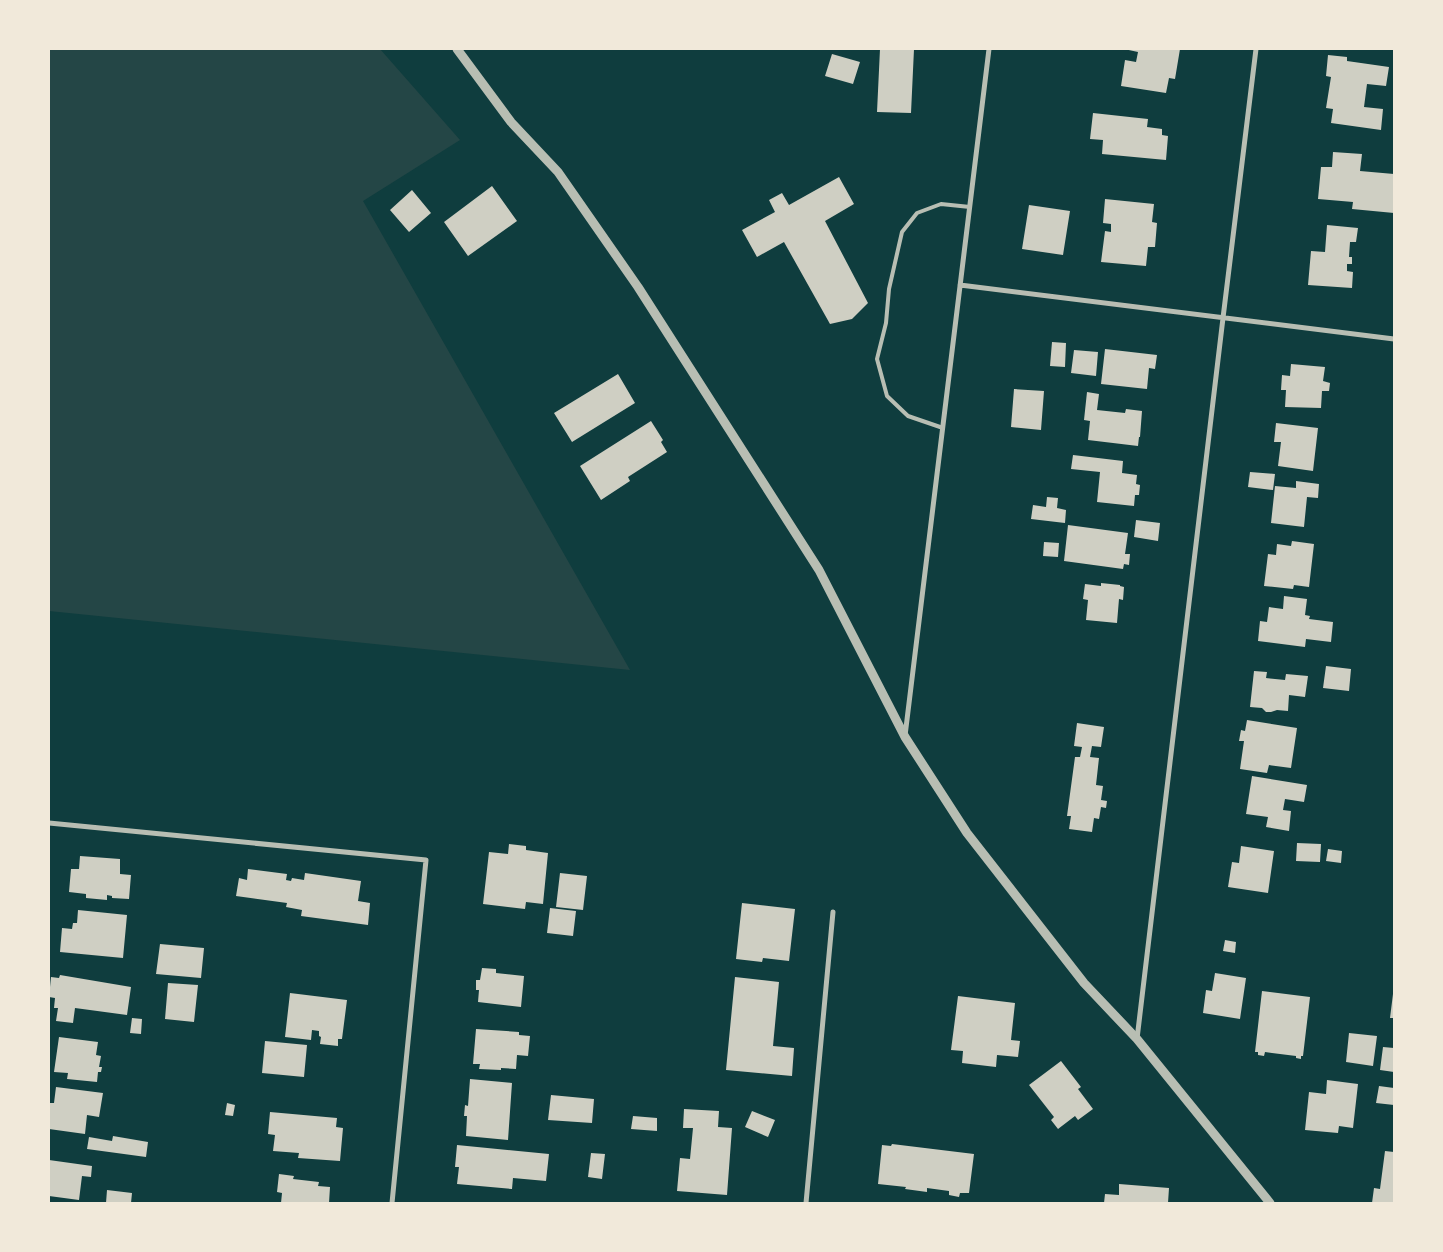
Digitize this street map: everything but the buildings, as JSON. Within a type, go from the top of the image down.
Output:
[{"type":"street","points":[[456,49],[511,122],[558,172],[638,287],[819,570],[905,737],[967,832],[1084,983],[1137,1039],[1268,1203]]},
{"type":"street","points":[[905,737],[989,49]]},
{"type":"street","points":[[1137,1039],[1256,49]]},
{"type":"street","points":[[960,285],[1394,339]]},
{"type":"street","points":[[49,823],[426,860],[392,1203]]},
{"type":"street","points":[[806,1203],[833,912]]},
{"type":"lane","points":[[943,428],[908,416],[887,396],[877,359],[886,323],[889,289],[902,232],[917,213],[941,204],[970,207]]},
{"type":"shaded area","points":[[49,49],[380,49],[460,140],[363,201],[630,670],[49,611]]}]
